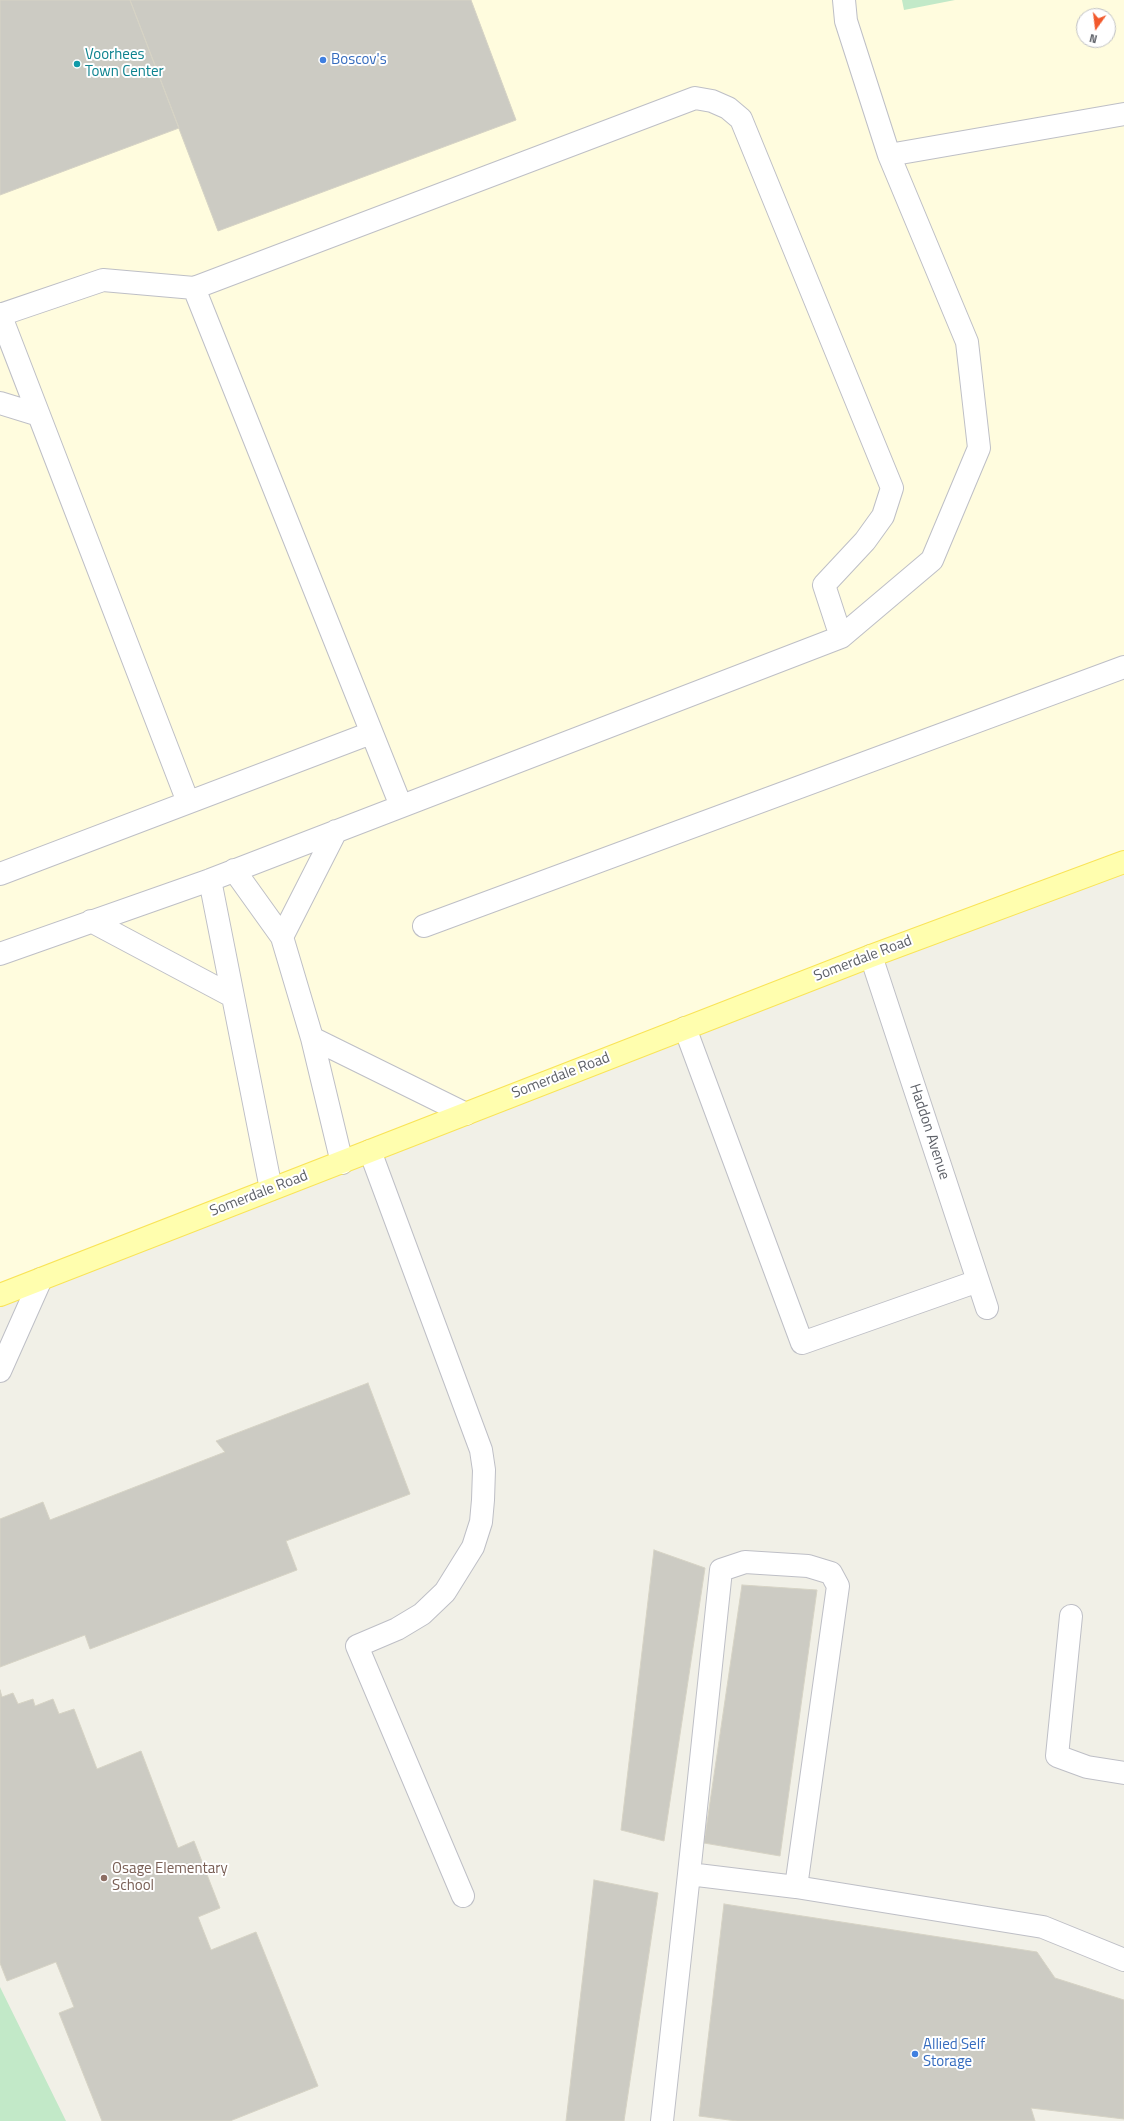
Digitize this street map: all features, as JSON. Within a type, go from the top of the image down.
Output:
[{"type":"main road","name":"Somerdale Road","points":[[0,1295],[871,956],[1124,862]]},
{"type":"street","points":[[0,954],[210,880],[841,637],[932,560],[979,448],[967,342],[889,155],[846,21],[844,0]]},
{"type":"street","points":[[188,802],[0,315],[103,280],[194,288],[695,98],[712,101],[728,108],[742,119],[892,488],[882,516],[865,541],[824,585],[841,637]]},
{"type":"street","points":[[889,155],[1124,114]]},
{"type":"street","points":[[194,288],[401,806]]},
{"type":"street","points":[[0,402],[39,415]]},
{"type":"street","points":[[424,926],[1124,667]]},
{"type":"street","points":[[0,874],[371,733]]},
{"type":"street","points":[[282,937],[336,831]]},
{"type":"street","points":[[234,870],[282,937],[312,1038],[342,1162]]},
{"type":"street","points":[[210,880],[271,1189]]},
{"type":"street","points":[[91,922],[232,996]]},
{"type":"street","name":"Haddon Avenue","points":[[871,956],[987,1308]]},
{"type":"street","points":[[686,1028],[802,1343],[978,1280]]},
{"type":"street","points":[[312,1038],[466,1114]]},
{"type":"street","points":[[370,1152],[481,1450],[484,1470],[481,1522],[473,1547],[445,1592],[422,1614],[397,1629],[357,1646],[463,1896]]},
{"type":"street","points":[[0,1371],[42,1279]]},
{"type":"street","points":[[662,2121],[690,1874],[720,1570],[745,1562],[808,1566],[831,1573],[838,1586],[796,1887]]},
{"type":"street","points":[[1071,1616],[1057,1756],[1086,1767],[1124,1773]]},
{"type":"street","points":[[690,1874],[796,1887],[1042,1927],[1124,1960]]},
{"type":"shaded area","name":"Voorhees Town Center","points":[[0,0],[1124,0],[1124,862],[0,1295]]},
{"type":"green space","points":[[902,0],[955,0],[904,10]]},
{"type":"green space","points":[[0,1987],[66,2121],[0,2121]]},
{"type":"building","name":"Voorhees Town Center","points":[[0,0],[130,0],[179,128],[0,195]]},
{"type":"building","name":"Boscov's","points":[[130,0],[471,0],[516,120],[218,231]]},
{"type":"building","points":[[368,1383],[410,1494],[286,1541],[297,1570],[90,1649],[85,1635],[0,1667],[0,1519],[43,1502],[50,1520],[225,1452],[216,1441]]},
{"type":"building","points":[[654,1550],[705,1568],[664,1841],[621,1830]]},
{"type":"building","points":[[742,1585],[817,1590],[780,1856],[704,1843]]},
{"type":"building","name":"Osage Elementary School","points":[[0,1690],[2,1697],[13,1693],[18,1704],[33,1699],[35,1706],[53,1699],[59,1714],[74,1709],[97,1769],[141,1751],[178,1848],[194,1841],[220,1908],[198,1917],[211,1950],[256,1932],[318,2086],[230,2121],[102,2121],[59,2013],[74,2007],[56,1962],[7,1981],[0,1963]]},
{"type":"building","points":[[594,1880],[658,1893],[624,2121],[566,2121]]},
{"type":"building","name":"Allied Self Storage","points":[[724,1904],[1037,1952],[1055,1978],[1124,2000],[1124,2119],[1031,2108],[1035,2121],[737,2121],[699,2116]]},
{"type":"place","name":"Boscov's","points":[[323,60]]},
{"type":"place","name":"Voorhees Town Center","points":[[77,64]]},
{"type":"place","name":"Osage Elementary School","points":[[104,1878]]},
{"type":"place","name":"Allied Self Storage","points":[[915,2054]]}]
